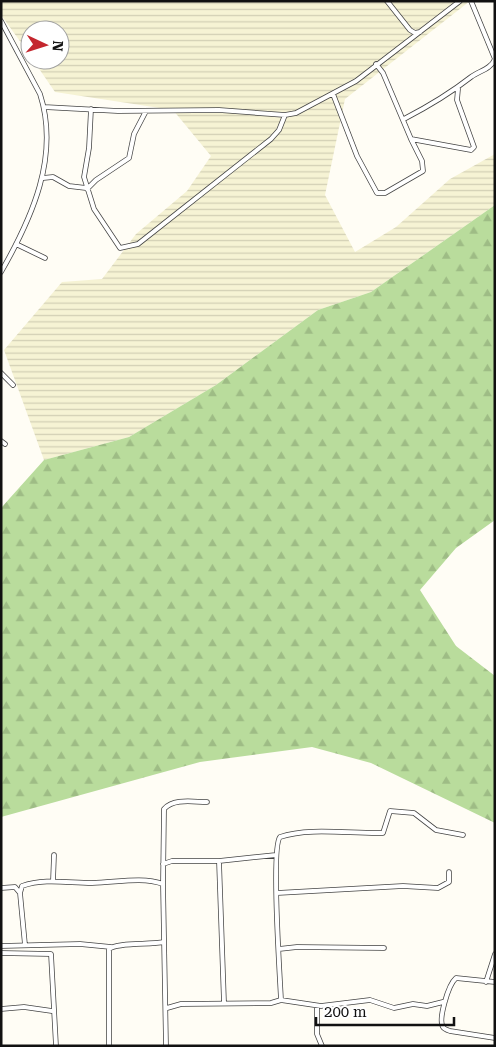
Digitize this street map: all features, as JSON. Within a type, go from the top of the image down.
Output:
[{"type":"street","points":[[387,1],[410,30],[415,33],[421,32]]},
{"type":"street","points":[[44,107],[146,111],[219,110],[285,115],[296,113],[356,81],[460,1]]},
{"type":"street","points":[[404,119],[458,89],[470,78],[491,66],[495,59],[471,1]]},
{"type":"street","points":[[1,21],[32,75],[44,107],[47,143],[43,178],[16,244],[1,272]]},
{"type":"street","points":[[410,30],[410,40]]},
{"type":"street","points":[[333,94],[357,156],[377,193],[385,193],[423,171],[422,161],[404,119],[383,73],[376,64]]},
{"type":"street","points":[[411,139],[449,145],[465,150],[471,150],[474,147],[457,100],[458,89]]},
{"type":"street","points":[[91,109],[89,148],[84,171],[87,189],[101,221],[120,248],[133,246],[271,139],[279,130],[285,115]]},
{"type":"street","points":[[87,189],[96,180],[129,158],[134,134],[146,111]]},
{"type":"street","points":[[43,178],[53,177],[69,186],[87,189]]},
{"type":"street","points":[[16,244],[45,258]]},
{"type":"street","points":[[1,373],[13,385]]},
{"type":"street","points":[[166,1046],[167,1008],[164,981],[163,884],[164,809],[178,802],[207,802]]},
{"type":"street","points":[[281,1000],[277,841],[284,836],[319,831],[338,834],[383,833],[390,811],[414,813],[436,830],[464,835]]},
{"type":"street","points":[[53,881],[54,855]]},
{"type":"street","points":[[163,864],[172,860],[219,861],[276,855]]},
{"type":"street","points":[[219,861],[224,1003]]},
{"type":"street","points":[[277,893],[403,886],[438,888],[450,882],[449,872]]},
{"type":"street","points":[[1,888],[53,881],[92,883],[145,881],[163,884]]},
{"type":"street","points":[[22,886],[20,893],[25,945]]},
{"type":"street","points":[[15,887],[20,893]]},
{"type":"street","points":[[109,1046],[107,955],[111,947],[116,944],[146,945],[164,942]]},
{"type":"street","points":[[1,946],[99,944],[111,947]]},
{"type":"street","points":[[279,949],[297,947],[384,948]]},
{"type":"street","points":[[1,953],[51,954],[52,1011],[56,1046]]},
{"type":"street","points":[[486,982],[495,954]]},
{"type":"street","points":[[495,982],[456,978],[450,984],[443,1002],[445,1009],[442,1025],[446,1030],[495,1038]]},
{"type":"street","points":[[167,1008],[181,1004],[271,1003],[281,1000],[317,1006],[370,1000],[394,1008],[413,1004],[427,1006],[443,1002]]},
{"type":"street","points":[[317,1006],[318,1034],[322,1046]]},
{"type":"street","points":[[1,1009],[24,1008],[52,1011]]},
{"type":"shaded area","points":[[1,1],[470,1],[345,99],[325,195],[355,252],[396,227],[450,179],[495,154],[495,205],[371,292],[318,310],[216,385],[129,437],[44,460],[4,350],[62,282],[102,279],[136,234],[187,191],[211,156],[173,110],[55,92],[40,70],[70,70],[70,20],[20,20],[20,41],[1,15]]},
{"type":"green space","points":[[495,205],[495,520],[456,548],[420,590],[456,646],[495,676],[495,823],[371,763],[312,747],[200,762],[1,817],[1,508],[44,460],[129,437],[216,385],[318,310],[371,292]]}]
